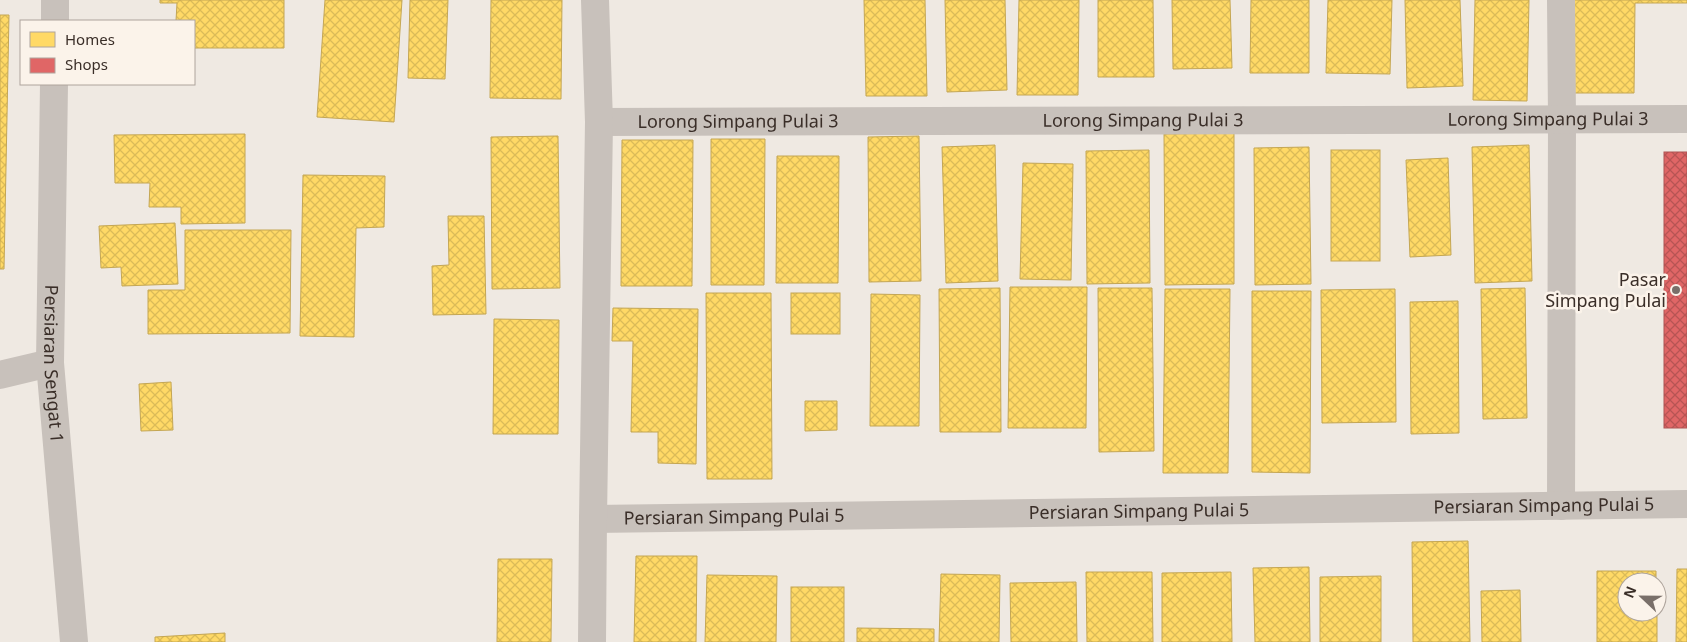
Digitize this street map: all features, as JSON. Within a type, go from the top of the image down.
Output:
[{"type":"street","points":[[55,0],[55,20]]},
{"type":"street","points":[[592,642],[600,122],[595,0]]},
{"type":"street","points":[[1561,0],[1561,506]]},
{"type":"street","name":"Persiaran Sengat 1","points":[[54,85],[50,362],[74,642]]},
{"type":"street","name":"Lorong Simpang Pulai 3","points":[[600,122],[1687,119]]},
{"type":"street","points":[[0,375],[50,362]]},
{"type":"street","name":"Persiaran Simpang Pulai 5","points":[[593,519],[1687,504]]},
{"type":"building: Homes","points":[[160,0],[284,0],[284,48],[195,48],[195,20],[176,20],[177,3],[160,3]]},
{"type":"building: Homes","points":[[325,0],[402,0],[394,122],[317,117]]},
{"type":"building: Homes","points":[[410,0],[448,0],[445,79],[408,78]]},
{"type":"building: Homes","points":[[491,0],[562,0],[561,99],[490,98]]},
{"type":"building: Homes","points":[[864,0],[925,0],[927,96],[866,96]]},
{"type":"building: Homes","points":[[945,0],[1005,0],[1007,90],[947,92]]},
{"type":"building: Homes","points":[[1019,0],[1079,0],[1078,95],[1017,95]]},
{"type":"building: Homes","points":[[1098,0],[1153,0],[1154,77],[1098,77]]},
{"type":"building: Homes","points":[[1172,0],[1230,0],[1232,68],[1173,69]]},
{"type":"building: Homes","points":[[1251,0],[1309,0],[1309,73],[1250,73]]},
{"type":"building: Homes","points":[[1328,0],[1392,0],[1390,74],[1326,73]]},
{"type":"building: Homes","points":[[1405,0],[1460,0],[1463,86],[1407,88]]},
{"type":"building: Homes","points":[[1475,0],[1529,0],[1527,101],[1473,100]]},
{"type":"building: Homes","points":[[1574,0],[1687,0],[1687,3],[1635,3],[1634,93],[1573,93]]},
{"type":"building: Homes","points":[[0,15],[9,15],[4,269],[0,269]]},
{"type":"building: Homes","points":[[1234,133],[1234,284],[1165,285],[1164,134]]},
{"type":"building: Homes","points":[[245,134],[245,223],[181,224],[181,207],[149,207],[150,183],[115,183],[114,135]]},
{"type":"building: Homes","points":[[558,136],[560,288],[492,289],[491,137]]},
{"type":"building: Homes","points":[[919,136],[921,281],[869,282],[868,137]]},
{"type":"building: Homes","points":[[711,139],[765,139],[764,285],[711,285]]},
{"type":"building: Homes","points":[[622,140],[693,140],[692,286],[621,286]]},
{"type":"building: Homes","points":[[995,145],[998,281],[946,283],[942,147]]},
{"type":"building: Homes","points":[[1529,145],[1532,281],[1475,283],[1472,147]]},
{"type":"building: Homes","points":[[1309,147],[1311,284],[1255,285],[1254,148]]},
{"type":"building: Homes","points":[[1149,150],[1150,283],[1087,284],[1086,151]]},
{"type":"building: Homes","points":[[1331,150],[1380,150],[1380,261],[1331,261]]},
{"type":"building: Homes","points":[[777,156],[839,156],[838,283],[776,283]]},
{"type":"building: Homes","points":[[1448,158],[1451,255],[1410,257],[1406,160]]},
{"type":"building: Homes","points":[[1023,163],[1073,164],[1071,280],[1020,279]]},
{"type":"building: Homes","points":[[303,175],[385,176],[384,227],[356,228],[354,337],[300,336]]},
{"type":"building: Homes","points":[[448,216],[484,216],[486,314],[433,315],[432,266],[449,265]]},
{"type":"building: Homes","points":[[175,223],[178,284],[122,286],[121,267],[101,268],[99,226]]},
{"type":"building: Homes","points":[[185,230],[291,230],[290,333],[148,334],[148,290],[185,290]]},
{"type":"building: Homes","points":[[1010,287],[1087,287],[1086,428],[1008,428]]},
{"type":"building: Homes","points":[[1000,288],[1001,432],[940,432],[939,289]]},
{"type":"building: Homes","points":[[1098,288],[1152,288],[1154,451],[1099,452]]},
{"type":"building: Homes","points":[[1525,288],[1527,418],[1483,419],[1481,289]]},
{"type":"building: Homes","points":[[1165,289],[1230,289],[1228,473],[1163,473]]},
{"type":"building: Homes","points":[[1395,289],[1396,422],[1322,423],[1321,290]]},
{"type":"building: Homes","points":[[1252,291],[1311,291],[1310,473],[1252,472]]},
{"type":"building: Homes","points":[[706,293],[771,293],[772,479],[707,479]]},
{"type":"building: Homes","points":[[791,293],[840,293],[840,334],[791,334]]},
{"type":"building: Homes","points":[[871,294],[920,295],[919,426],[870,426]]},
{"type":"building: Homes","points":[[1458,301],[1459,433],[1411,434],[1410,302]]},
{"type":"building: Homes","points":[[613,308],[698,309],[696,464],[658,463],[658,432],[631,432],[633,341],[612,341]]},
{"type":"building: Homes","points":[[494,319],[559,320],[558,434],[493,434]]},
{"type":"building: Homes","points":[[171,382],[173,430],[141,431],[139,384]]},
{"type":"building: Homes","points":[[805,401],[837,401],[837,430],[805,431]]},
{"type":"building: Homes","points":[[1468,541],[1470,642],[1413,642],[1412,542]]},
{"type":"building: Homes","points":[[636,556],[697,556],[696,642],[634,642]]},
{"type":"building: Homes","points":[[498,559],[552,559],[551,642],[497,642]]},
{"type":"building: Homes","points":[[1309,567],[1310,642],[1255,642],[1253,568]]},
{"type":"building: Homes","points":[[1677,569],[1687,569],[1687,642],[1676,642]]},
{"type":"building: Homes","points":[[1597,571],[1656,571],[1617,572],[1617,622],[1657,622],[1657,642],[1597,642]]},
{"type":"building: Homes","points":[[1086,572],[1152,572],[1153,642],[1087,642]]},
{"type":"building: Homes","points":[[1231,572],[1232,642],[1162,642],[1162,573]]},
{"type":"building: Homes","points":[[941,574],[1000,575],[999,642],[939,642]]},
{"type":"building: Homes","points":[[707,575],[777,576],[776,642],[705,642]]},
{"type":"building: Homes","points":[[1381,576],[1381,642],[1320,642],[1320,577]]},
{"type":"building: Homes","points":[[1076,582],[1077,642],[1011,642],[1010,583]]},
{"type":"building: Homes","points":[[791,587],[844,587],[844,642],[791,642]]},
{"type":"building: Homes","points":[[1520,590],[1521,642],[1482,642],[1481,591]]},
{"type":"building: Homes","points":[[857,628],[934,629],[934,642],[857,642]]},
{"type":"building: Homes","points":[[225,633],[225,642],[155,642],[155,637]]},
{"type":"building: Shops","name":"Pasar Simpang Pulai","points":[[1664,152],[1687,152],[1687,428],[1664,428]]},
{"type":"place","name":"Pasar Simpang Pulai","points":[[1676,290]]}]
